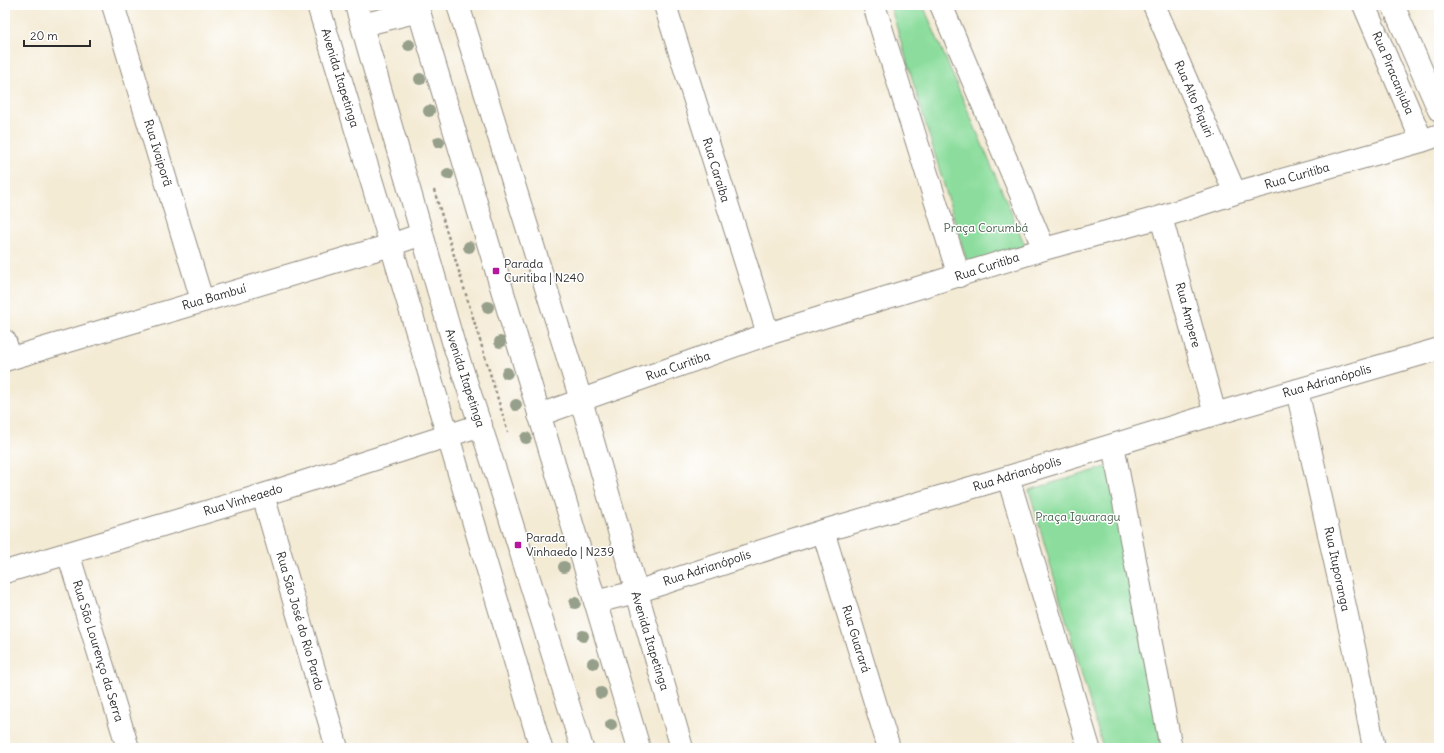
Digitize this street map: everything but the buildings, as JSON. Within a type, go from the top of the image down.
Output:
[{"type":"street","name":"Rua Ivaiporã","points":[[113,5],[202,300]]},
{"type":"street","name":"Avenida Itapetinga","points":[[318,5],[541,748]]},
{"type":"street","name":"Avenida Itapetinga","points":[[458,5],[581,400],[682,748]]},
{"type":"street","name":"Rua Caraíba","points":[[665,5],[768,334]]},
{"type":"street","points":[[874,5],[960,276]]},
{"type":"street","points":[[941,5],[1044,249]]},
{"type":"street","name":"Rua Alto Piquiri","points":[[1154,5],[1235,193]]},
{"type":"street","name":"Rua Piracanjuba","points":[[1364,5],[1431,138]]},
{"type":"street","points":[[1393,5],[1439,110]]},
{"type":"street","points":[[359,15],[418,8],[639,748]]},
{"type":"street","name":"Avenida Itapetinga","points":[[359,15],[454,344],[481,425],[582,748]]},
{"type":"street","name":"Rua Curitiba","points":[[539,415],[768,334],[1044,249],[1161,217],[1235,193],[1431,138]]},
{"type":"street","name":"Rua Ampere","points":[[1161,217],[1215,414]]},
{"type":"street","name":"Rua Bambuí","points":[[7,353],[202,300],[391,245],[422,234]]},
{"type":"street","name":"Rua Adrianópolis","points":[[596,602],[636,592],[823,531],[1439,349]]},
{"type":"street","name":"Rua Ituporanga","points":[[1298,390],[1356,657],[1374,748]]},
{"type":"street","name":"Rua Vinheaedo","points":[[5,572],[263,495],[481,425]]},
{"type":"street","points":[[1113,445],[1171,748]]},
{"type":"street","points":[[1008,477],[1090,748]]},
{"type":"street","name":"Rua São José do Rio Pardo","points":[[263,495],[337,748]]},
{"type":"street","name":"Rua Guarará","points":[[823,531],[889,748]]},
{"type":"street","name":"Rua São Lourenço da Serra","points":[[68,553],[128,748]]},
{"type":"path","points":[[433,186],[509,435]]},
{"type":"green space","name":"Praça Corumbá","points":[[890,5],[923,5],[1027,250],[968,265]]},
{"type":"green space","name":"Praça Iguaragu","points":[[1110,466],[1162,748],[1103,748],[1029,490]]},
{"type":"place","name":"Parada Curitiba | N240","points":[[496,271]]},
{"type":"place","name":"Parada Vinhaedo | N239","points":[[518,545]]}]
